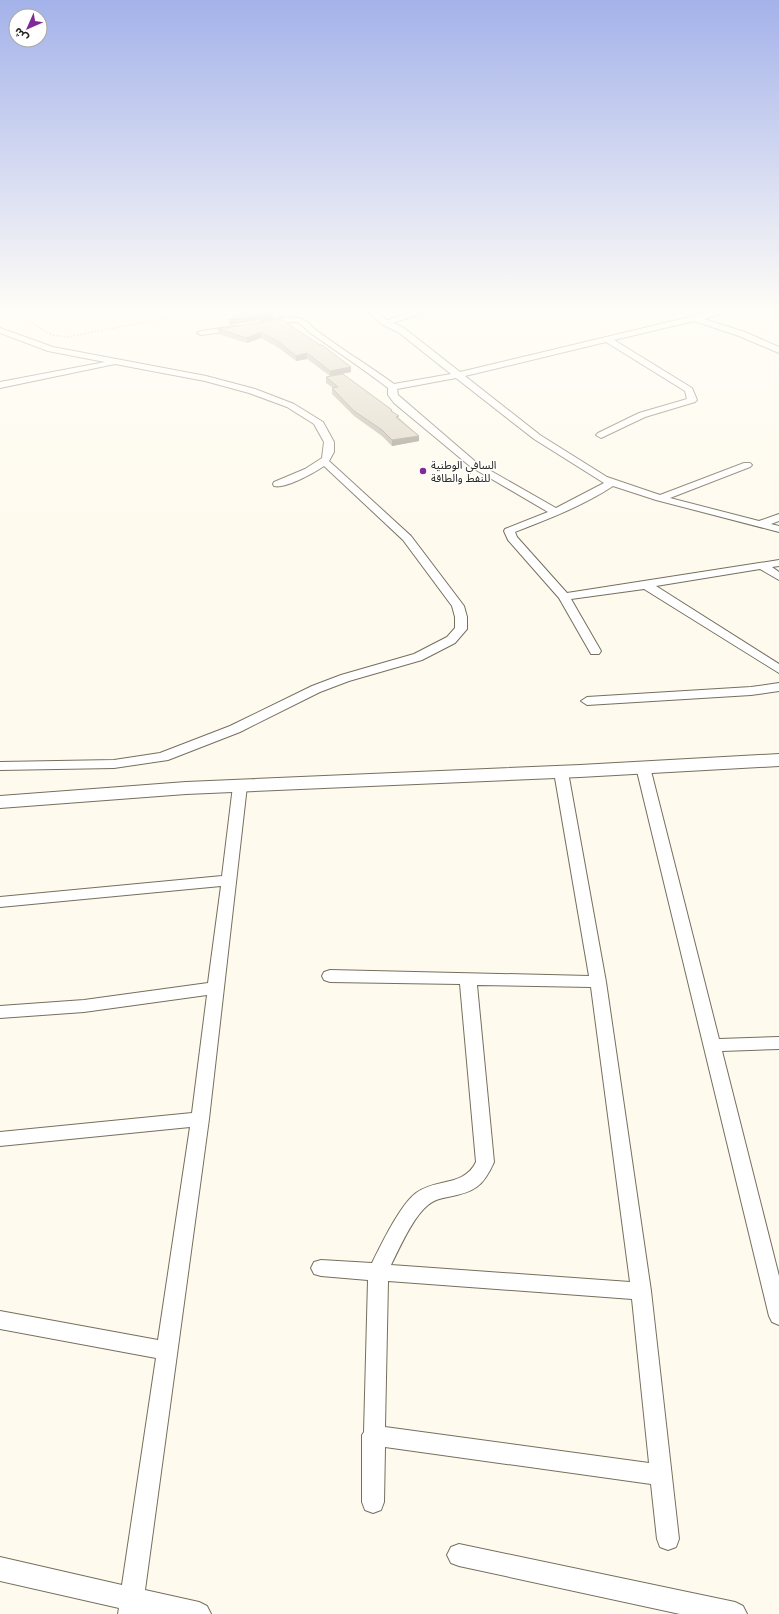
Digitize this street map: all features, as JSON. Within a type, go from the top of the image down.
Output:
[{"type":"main road","points":[[0,802],[240,786],[561,772],[779,760]]},
{"type":"street","points":[[231,385],[284,402],[310,416],[322,426],[329,438],[330,449],[324,461],[301,475],[278,484]]},
{"type":"street","points":[[401,385],[392,387],[393,395],[397,401],[474,465],[556,512]]},
{"type":"street","points":[[471,385],[537,437],[576,463],[612,482],[660,498],[779,529]]},
{"type":"street","points":[[602,435],[642,415],[692,400],[689,390],[681,385]]},
{"type":"street","points":[[0,766],[114,764],[163,757],[235,729],[316,689],[346,678],[418,657],[451,640],[461,629],[461,617],[458,606],[407,538],[324,461]]},
{"type":"street","points":[[660,498],[747,465]]},
{"type":"street","points":[[595,651],[564,596],[509,534],[509,532],[556,512],[612,482]]},
{"type":"street","points":[[760,524],[779,517]]},
{"type":"street","points":[[564,596],[646,585],[714,572],[779,563]]},
{"type":"street","points":[[761,565],[779,577]]},
{"type":"street","points":[[646,585],[779,669]]},
{"type":"street","points":[[587,701],[751,691],[779,687]]},
{"type":"street","points":[[642,767],[713,1045],[779,1316]]},
{"type":"street","points":[[561,772],[598,982],[641,1291],[668,1539]]},
{"type":"street","points":[[131,1607],[200,1119],[230,880],[240,786]]},
{"type":"street","points":[[0,902],[230,880]]},
{"type":"street","points":[[330,976],[598,982]]},
{"type":"street","points":[[373,1502],[373,1435],[378,1272],[390,1248],[418,1202],[429,1194],[466,1185],[479,1175],[485,1162],[468,979]]},
{"type":"street","points":[[0,1012],[84,1006],[216,988]]},
{"type":"street","points":[[713,1045],[779,1043]]},
{"type":"street","points":[[0,1139],[200,1119]]},
{"type":"street","points":[[321,1268],[641,1291]]},
{"type":"street","points":[[0,1320],[167,1351]]},
{"type":"street","points":[[373,1435],[661,1475]]},
{"type":"street","points":[[459,1555],[729,1613]]},
{"type":"street","points":[[0,1569],[131,1607],[198,1614]]},
{"type":"building","points":[[336,385],[358,385],[392,410],[391,411],[399,416],[396,417],[419,436],[392,440],[382,430],[354,411],[332,388],[338,387]]},
{"type":"place","name":"السافي الوطنية للنفط والطاقة","points":[[423,471]]}]
